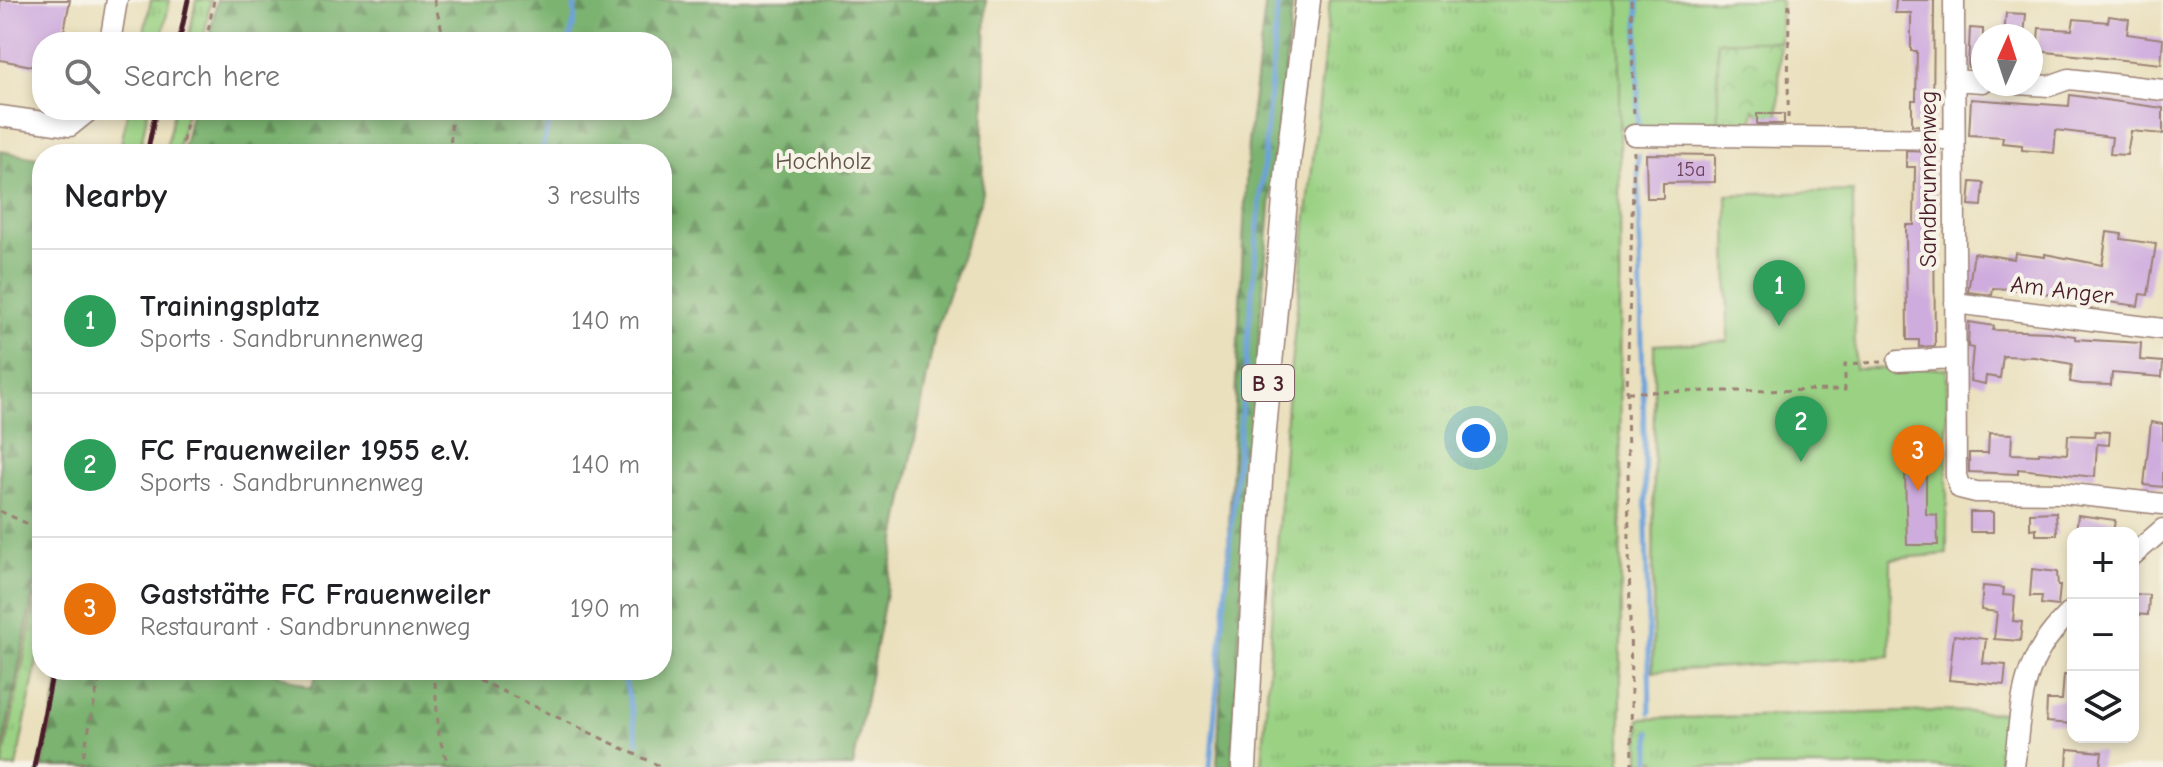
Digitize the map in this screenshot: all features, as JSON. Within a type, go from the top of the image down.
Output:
[{"type":"main road","name":"B 3","points":[[1244,767],[1263,448],[1289,156],[1308,0]]},
{"type":"street","points":[[112,32],[117,0]]},
{"type":"street","name":"Sandbrunnenweg","points":[[1954,0],[1956,476],[1960,488],[1976,492],[2062,493],[2163,504]]},
{"type":"street","points":[[2043,86],[2069,79],[2163,90]]},
{"type":"street","points":[[1954,80],[1971,81]]},
{"type":"street","points":[[0,116],[70,126],[78,120]]},
{"type":"street","points":[[1634,135],[1953,139]]},
{"type":"street","name":"Am Anger","points":[[1955,303],[2163,329]]},
{"type":"street","points":[[1898,361],[1955,358]]},
{"type":"street","points":[[2139,550],[2163,529]]},
{"type":"street","points":[[2014,767],[2026,677],[2042,645],[2067,617]]},
{"type":"path","points":[[208,32],[214,0]]},
{"type":"path","points":[[434,0],[442,32]]},
{"type":"path","points":[[1631,0],[1634,135],[1628,392],[1632,767]]},
{"type":"path","points":[[1787,138],[1789,0]]},
{"type":"path","points":[[182,144],[188,120]]},
{"type":"path","points":[[450,144],[452,120]]},
{"type":"path","points":[[1628,392],[1845,390],[1845,364],[1898,361]]},
{"type":"path","points":[[0,511],[32,526]]},
{"type":"path","points":[[81,767],[99,680]]},
{"type":"path","points":[[435,680],[439,737],[449,767]]},
{"type":"path","points":[[479,680],[662,767]]},
{"type":"green space","points":[[151,0],[170,0],[163,32],[144,32]]},
{"type":"green space","points":[[196,0],[211,0],[205,32],[190,32]]},
{"type":"green space","name":"Hochholz","points":[[217,0],[986,0],[982,196],[935,334],[853,767],[42,767],[59,680],[292,680],[311,688],[315,680],[672,680],[672,144],[184,144],[190,120],[672,120],[672,32],[210,32]]},
{"type":"green space","points":[[1266,0],[1293,0],[1271,195],[1249,457],[1232,767],[1217,767],[1248,142]]},
{"type":"green space","points":[[1330,0],[1620,0],[1621,767],[1262,767],[1287,402]]},
{"type":"green space","points":[[1620,0],[1781,0],[1780,41],[1717,41],[1718,129],[1620,127]]},
{"type":"green space","points":[[1717,40],[1780,41],[1778,130],[1754,109],[1753,123],[1718,129]]},
{"type":"green space","points":[[126,120],[146,120],[141,144],[121,144]]},
{"type":"green space","points":[[172,120],[185,120],[179,144],[167,144]]},
{"type":"green space","points":[[0,151],[32,157],[32,602],[0,764]]},
{"type":"green space","points":[[1853,191],[1855,369],[1947,368],[1947,554],[1891,559],[1890,656],[1653,672],[1654,345],[1728,341],[1727,195]]},
{"type":"green space","points":[[32,618],[33,680],[16,767],[2,767]]},
{"type":"green space","points":[[1940,711],[2013,713],[2006,767],[1656,767],[1656,760],[1640,762],[1639,719]]},
{"type":"building","points":[[0,0],[70,0],[64,32],[32,32],[32,66],[0,60]]},
{"type":"building","points":[[1896,0],[1934,0],[1933,126],[1912,125],[1917,51],[1911,51],[1911,13],[1895,13]]},
{"type":"building","points":[[2006,13],[2026,14],[2025,24],[2005,24]]},
{"type":"building","points":[[2109,16],[2129,19],[2127,34],[2163,39],[2161,64],[2043,52],[2043,28],[2072,30],[2074,19],[2108,22]]},
{"type":"building","points":[[1970,28],[1971,67],[1968,67]]},
{"type":"building","points":[[2070,95],[2163,108],[2163,134],[2131,131],[2127,155],[2110,154],[2112,137],[2056,130],[2054,153],[2022,150],[2022,145],[2002,143],[2003,137],[1969,135],[1971,99],[2069,106]]},
{"type":"building","points":[[1757,114],[1784,114],[1784,124],[1757,124]]},
{"type":"building","points":[[1906,151],[1934,152],[1935,346],[1919,347],[1919,340],[1907,340],[1906,225],[1914,225],[1915,167],[1906,167]]},
{"type":"building","points":[[1646,154],[1715,155],[1715,182],[1663,183],[1663,198],[1647,198]]},
{"type":"building","points":[[1971,182],[1984,183],[1982,206],[1969,205]]},
{"type":"building","points":[[2107,232],[2122,234],[2121,239],[2156,244],[2148,295],[2140,294],[2138,306],[2010,289],[1993,288],[1992,295],[1968,292],[1974,253],[2014,259],[2015,253],[2045,257],[2045,254],[2102,265]]},
{"type":"building","points":[[1969,322],[1994,326],[1993,330],[2048,332],[2075,336],[2075,339],[2141,343],[2140,360],[2163,362],[2162,377],[2112,373],[2111,385],[2082,384],[2070,382],[2072,364],[2035,357],[2003,356],[2000,378],[1986,376],[1985,384],[1970,381],[1973,348],[1968,347]]},
{"type":"building","points":[[2151,422],[2163,424],[2163,487],[2144,485]]},
{"type":"building","points":[[2095,431],[2110,432],[2109,445],[2097,444],[2095,477],[2018,469],[2018,474],[1969,472],[1969,453],[1988,453],[1989,433],[2012,434],[2011,454],[2039,455],[2039,452],[2067,454],[2068,435],[2094,436]]},
{"type":"building","points":[[1926,454],[1926,514],[1937,515],[1938,545],[1907,545],[1905,474],[1913,474],[1913,455]]},
{"type":"building","points":[[1970,512],[1993,512],[1993,532],[1970,532]]},
{"type":"building","points":[[2056,512],[2057,535],[2036,535],[2036,528],[2030,529],[2030,513]]},
{"type":"building","points":[[2078,515],[2115,520],[2114,527],[2077,527]]},
{"type":"building","points":[[2032,569],[2057,572],[2060,586],[2058,606],[2041,604],[2042,596],[2030,596]]},
{"type":"building","points":[[1983,586],[2004,588],[2003,595],[2015,596],[2013,621],[2022,622],[2020,641],[1994,639],[1997,612],[1981,610]]},
{"type":"building","points":[[2139,594],[2149,595],[2148,615],[2139,614]]},
{"type":"building","points":[[1954,635],[1986,639],[1983,663],[2006,665],[2004,685],[1949,680]]},
{"type":"building","points":[[2064,675],[2067,675],[2067,724],[2046,722],[2047,700],[2062,700]]},
{"type":"building","points":[[2068,749],[2102,752],[2100,767],[2067,767]]},
{"type":"waterway","points":[[572,32],[574,0]]},
{"type":"waterway","points":[[1210,767],[1278,0]]},
{"type":"waterway","points":[[1638,0],[1638,125]]},
{"type":"waterway","points":[[544,144],[550,120]]},
{"type":"waterway","points":[[1638,156],[1650,713]]},
{"type":"waterway","points":[[625,680],[638,742]]},
{"type":"waterway","points":[[1650,732],[1650,767]]},
{"type":"railway","points":[[181,32],[188,0]]},
{"type":"railway","points":[[149,144],[154,120]]},
{"type":"railway","points":[[34,767],[51,680]]},
{"type":"place","name":"Trainingsplatz","points":[[1779,326]]},
{"type":"place","name":"FC Frauenweiler 1955 e.V.","points":[[1801,462]]},
{"type":"place","name":"Gaststätte FC Frauenweiler","points":[[1918,491]]}]
